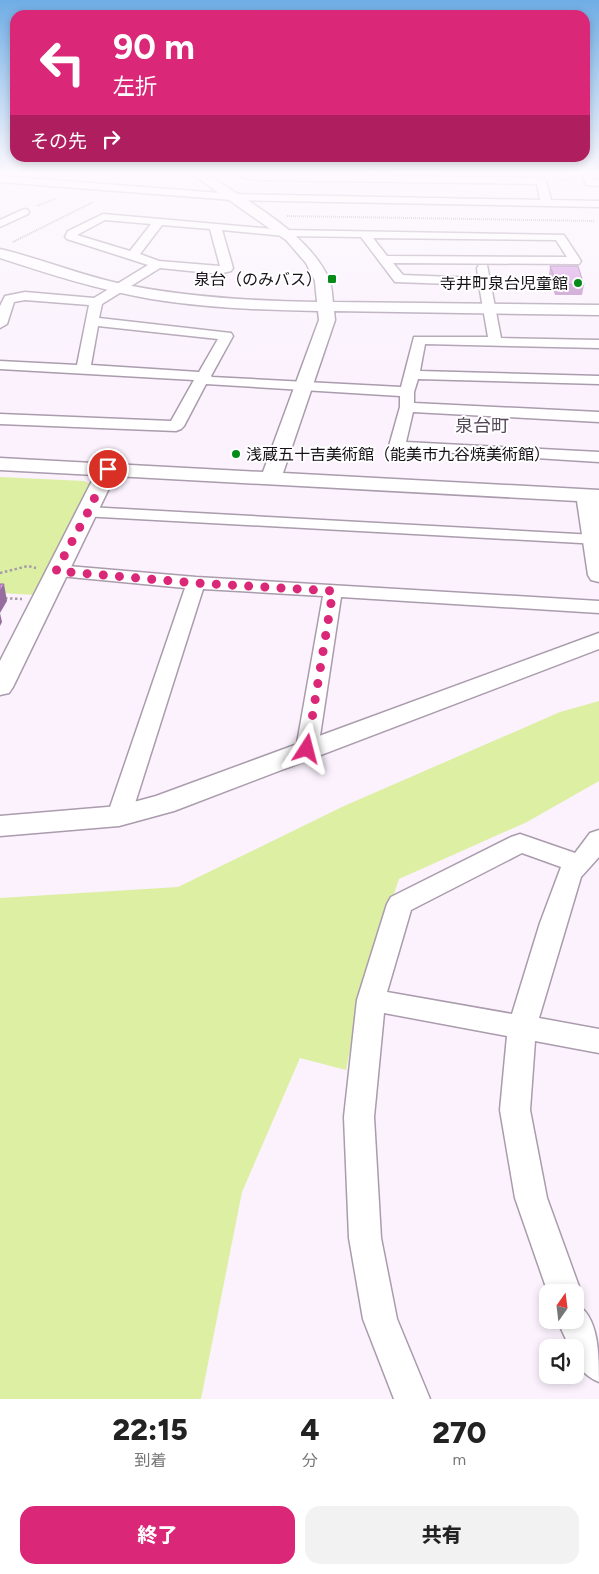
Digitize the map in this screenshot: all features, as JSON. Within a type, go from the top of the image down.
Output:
[{"type":"street","points":[[71,236],[71,238],[158,264],[219,270],[227,268],[218,236]]},
{"type":"street","points":[[133,256],[148,236]]},
{"type":"street","points":[[271,478],[327,320],[323,281],[303,249],[288,236]]},
{"type":"street","points":[[366,236],[399,280],[485,282]]},
{"type":"street","points":[[384,259],[575,261],[560,237],[513,236]]},
{"type":"street","points":[[5,248],[84,280],[120,288],[216,302],[326,306],[599,310]]},
{"type":"street","points":[[482,260],[488,308],[495,341]]},
{"type":"street","points":[[0,324],[9,299],[25,296],[96,302],[158,264]]},
{"type":"street","points":[[83,369],[96,302]]},
{"type":"street","points":[[0,419],[176,426],[226,336],[93,321]]},
{"type":"street","points":[[599,344],[419,340],[397,446],[599,457]]},
{"type":"street","points":[[0,366],[195,375],[210,381],[302,387],[407,400],[599,417]]},
{"type":"street","points":[[412,375],[599,380]]},
{"type":"street","points":[[0,464],[593,496],[599,575]]},
{"type":"street","points":[[0,687],[108,469]]},
{"type":"street","points":[[88,512],[595,540]]},
{"type":"street","points":[[56,571],[196,583],[599,607]]},
{"type":"street","points":[[119,816],[196,583]]},
{"type":"street","points":[[307,749],[333,591]]},
{"type":"street","points":[[0,826],[119,816],[164,804],[599,640]]},
{"type":"street","points":[[561,1284],[531,1198],[515,1110],[522,1027],[570,873],[580,864],[599,839]]},
{"type":"street","points":[[412,1399],[380,1319],[365,1238],[359,1117],[371,1000],[400,904],[520,843],[580,864]]},
{"type":"street","points":[[371,1000],[599,1041]]},
{"type":"street","points":[[579,1329],[599,1364]]},
{"type":"path","points":[[5,248],[27,236]]},
{"type":"path","points":[[0,573],[28,566],[41,570],[56,571]]},
{"type":"green space","points":[[0,477],[84,481],[90,484],[35,595],[0,593]]},
{"type":"green space","points":[[599,701],[599,781],[527,822],[399,879],[363,984],[346,1070],[300,1058],[242,1192],[201,1399],[0,1399],[0,898],[178,887],[344,806],[560,712]]},
{"type":"building","points":[[550,266],[578,266],[584,285],[557,284]]},
{"type":"place","name":"泉台（のみバス）","points":[[332,279]]},
{"type":"place","name":"寺井町泉台児童館","points":[[578,283]]},
{"type":"place","name":"浅蔵五十吉美術館（能美市九谷焼美術館）","points":[[236,454]]},
{"type":"district","name":"泉台町","points":[[482,426]]},
{"type":"route","points":[[108,469],[88,512],[56,571],[196,583],[333,591],[307,749]]}]
